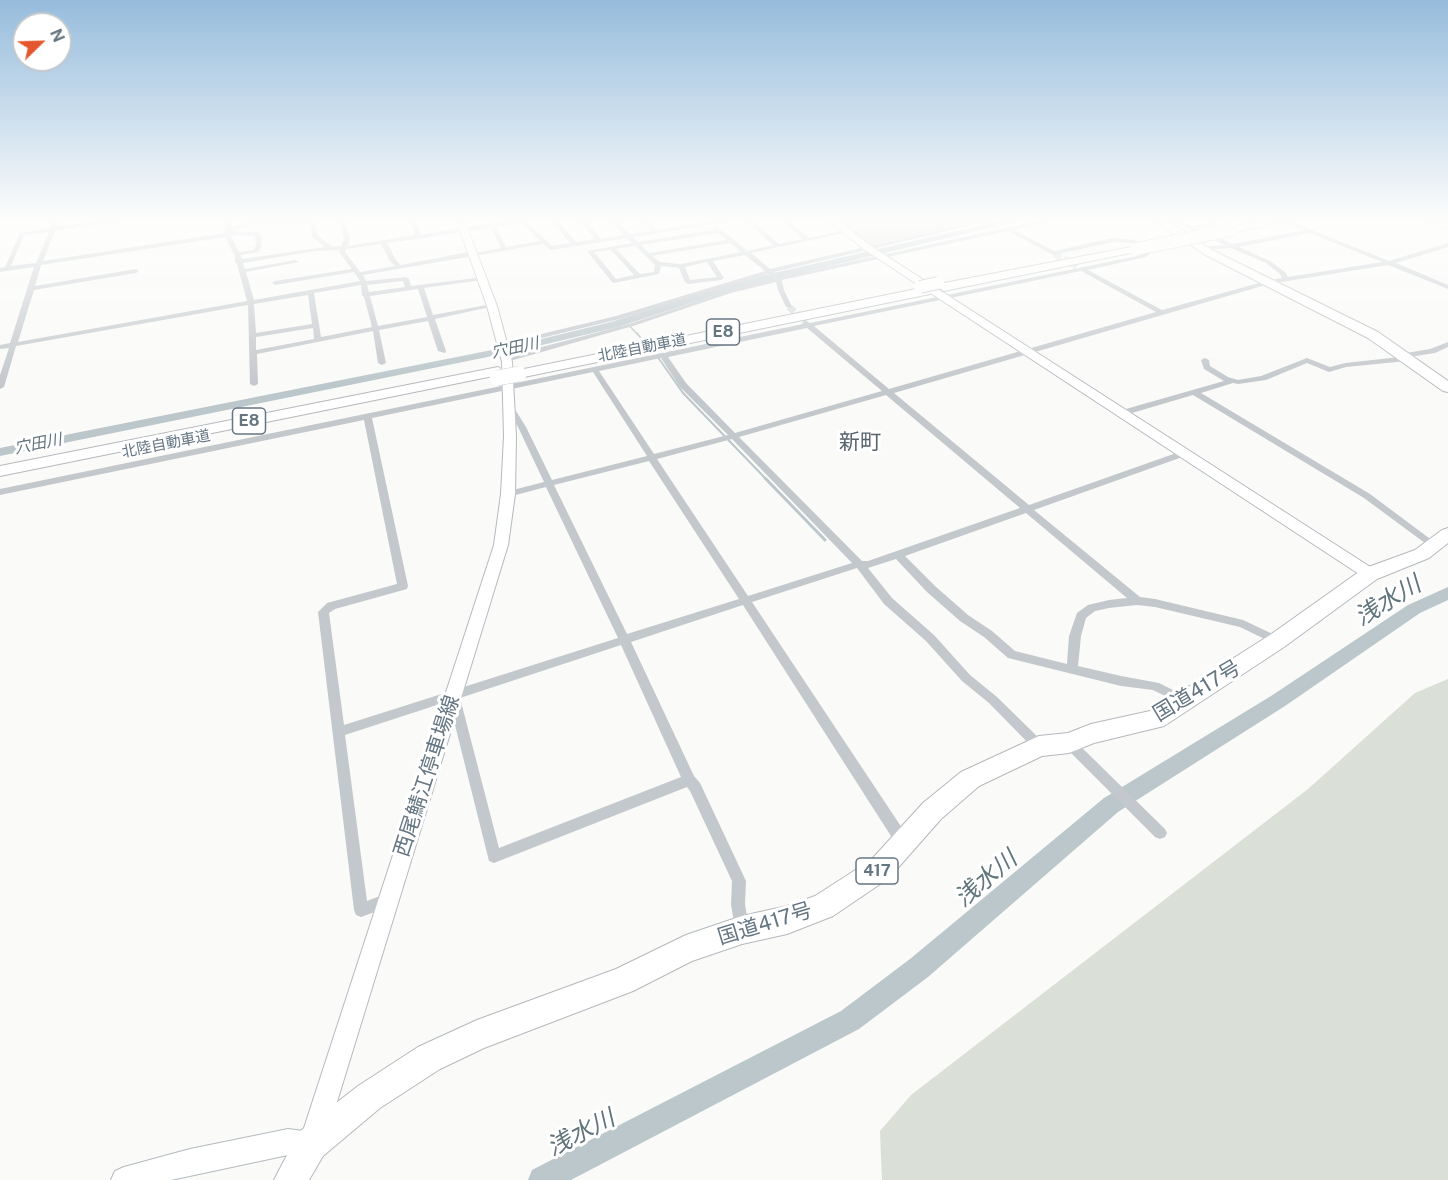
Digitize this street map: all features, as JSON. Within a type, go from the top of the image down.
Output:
[{"type":"highway","name":"北陸自動車道","points":[[0,471],[507,369],[1005,274]]},
{"type":"highway","points":[[1252,274],[1360,328],[1448,388]]},
{"type":"highway","name":"北陸自動車道","points":[[0,478],[507,369]]},
{"type":"highway","name":"国道417号","points":[[291,1180],[311,1144],[369,1098],[429,1058],[477,1035],[623,981],[686,949],[823,907],[880,869],[932,811],[970,779],[993,766],[1039,746],[1068,743],[1091,734],[1156,719],[1277,641],[1370,573],[1422,554],[1440,540]]},
{"type":"main road","name":"西尾鯖江停車場線","points":[[311,1144],[501,545],[508,494],[510,436],[507,369],[492,306],[481,274]]},
{"type":"main road","points":[[911,274],[1370,573]]},
{"type":"main road","points":[[124,1180],[190,1162],[288,1142],[311,1144]]},
{"type":"street","points":[[0,387],[36,274]]},
{"type":"street","points":[[32,288],[117,274]]},
{"type":"street","points":[[243,274],[250,303],[254,384]]},
{"type":"street","points":[[275,283],[342,274]]},
{"type":"street","points":[[358,274],[366,295],[382,363]]},
{"type":"street","points":[[608,274],[614,281],[650,274]]},
{"type":"street","points":[[684,274],[686,282],[721,278],[718,274]]},
{"type":"street","points":[[507,369],[618,318],[764,274]]},
{"type":"street","points":[[773,274],[778,279],[789,307]]},
{"type":"street","points":[[0,492],[367,416],[729,292],[802,274]]},
{"type":"street","points":[[507,369],[595,370],[808,324],[935,289],[1038,274]]},
{"type":"street","points":[[1091,274],[1162,313]]},
{"type":"street","points":[[1284,274],[1286,279]]},
{"type":"street","points":[[508,494],[735,436],[1268,282],[1316,274]]},
{"type":"street","points":[[1417,274],[1448,287]]},
{"type":"street","points":[[0,347],[311,293],[388,277],[406,279],[409,289]]},
{"type":"street","points":[[366,295],[482,278]]},
{"type":"street","points":[[420,287],[442,351]]},
{"type":"street","points":[[311,293],[318,340]]},
{"type":"street","points":[[252,353],[492,306]]},
{"type":"street","points":[[808,324],[1137,601]]},
{"type":"street","points":[[252,336],[316,325]]},
{"type":"street","points":[[1205,360],[1207,368],[1238,382],[1263,378],[1307,360],[1329,370],[1345,365],[1405,358],[1448,344]]},
{"type":"street","points":[[663,355],[683,385],[859,564],[888,601],[930,638],[966,678],[993,700],[1039,746]]},
{"type":"street","points":[[507,369],[522,428],[688,780],[695,788],[739,880],[738,904],[742,930]]},
{"type":"street","points":[[595,370],[904,843]]},
{"type":"street","points":[[1125,414],[1233,381]]},
{"type":"street","points":[[1194,392],[1440,540]]},
{"type":"street","points":[[367,416],[403,586],[331,606],[323,612],[361,910],[388,900]]},
{"type":"street","points":[[338,732],[744,600],[859,564],[869,565],[1185,453]]},
{"type":"street","points":[[898,555],[947,604],[1012,655],[1121,681],[1155,686],[1186,701]]},
{"type":"street","points":[[1072,668],[1075,636],[1081,616],[1092,608],[1137,601],[1155,603],[1243,624],[1277,641]]},
{"type":"street","points":[[453,694],[494,856],[688,780]]},
{"type":"street","points":[[1068,743],[1160,833]]},
{"type":"shaded area","points":[[1448,679],[1448,1180],[882,1180],[880,1131],[911,1095],[1308,789],[1415,693]]},
{"type":"waterway","name":"穴田川","points":[[0,452],[517,348],[614,325],[724,289],[782,274]]},
{"type":"waterway","points":[[625,321],[638,335]]},
{"type":"waterway","points":[[637,333],[640,337]]},
{"type":"waterway","points":[[657,356],[683,393],[766,479]]},
{"type":"waterway","points":[[765,478],[825,540]]},
{"type":"waterway","name":"浅水川","points":[[542,1180],[850,1020],[919,968],[1111,805],[1278,701],[1414,609],[1448,593]]},
{"type":"tunnel","points":[[789,307],[806,322]]},
{"type":"district","name":"新町","points":[[860,443]]}]
